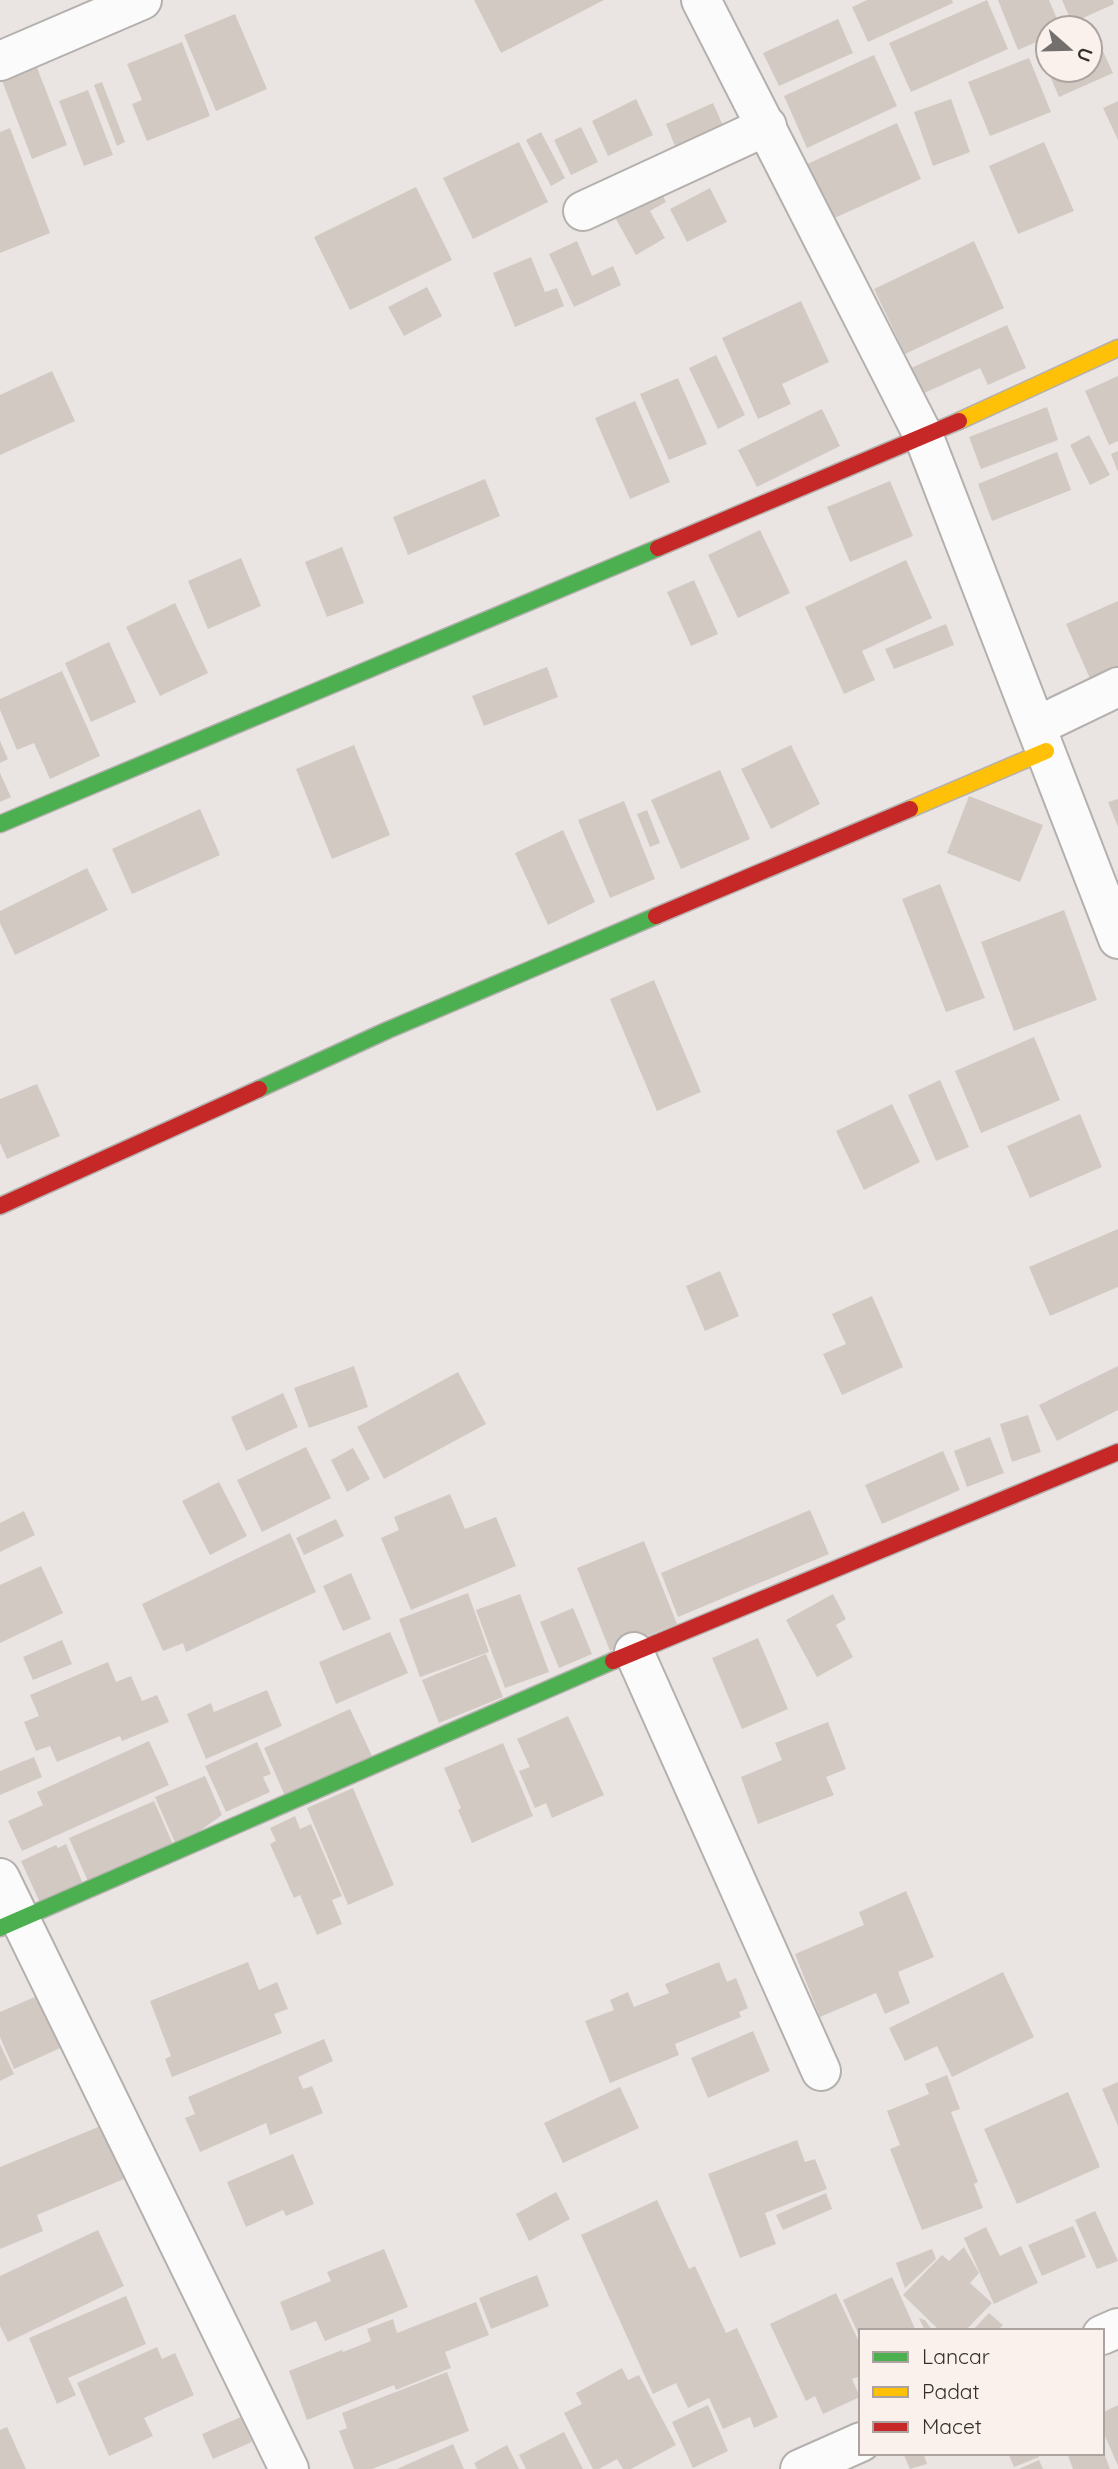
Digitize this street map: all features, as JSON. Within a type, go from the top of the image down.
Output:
[{"type":"street","points":[[0,61],[142,0]]},
{"type":"street","points":[[701,0],[925,437],[1118,939]]},
{"type":"street","points":[[583,211],[767,126]]},
{"type":"street","points":[[0,824],[925,437],[1118,348]]},
{"type":"street","points":[[0,1206],[1041,738],[1118,687]]},
{"type":"street","points":[[10,1923],[634,1652],[1118,1452]]},
{"type":"street","points":[[634,1652],[821,2071]]},
{"type":"street","points":[[0,1878],[10,1923],[289,2469]]},
{"type":"street","points":[[800,2469],[859,2443]]},
{"type":"building","points":[[474,0],[604,0],[501,53]]},
{"type":"building","points":[[867,0],[952,0],[953,3],[868,42],[852,7]]},
{"type":"building","points":[[987,0],[1008,49],[911,92],[889,43]]},
{"type":"building","points":[[998,0],[1049,0],[1055,14],[1034,14],[1034,43],[1018,50]]},
{"type":"building","points":[[1062,0],[1113,0],[1114,4],[1092,14],[1068,14]]},
{"type":"building","points":[[235,14],[267,89],[216,111],[184,35]]},
{"type":"building","points":[[838,19],[853,53],[779,86],[763,53]]},
{"type":"building","points":[[182,42],[210,116],[147,141],[132,104],[142,100],[127,64]]},
{"type":"building","points":[[1104,54],[1113,73],[1104,77]]},
{"type":"building","points":[[874,55],[897,106],[807,148],[784,96]]},
{"type":"building","points":[[1029,58],[1034,70],[1034,84],[1040,84],[1051,112],[990,136],[968,82]]},
{"type":"building","points":[[36,65],[67,145],[32,159],[1,78]]},
{"type":"building","points":[[102,82],[125,142],[117,146],[94,85]]},
{"type":"building","points":[[1054,84],[1088,84],[1059,97]]},
{"type":"building","points":[[88,90],[113,155],[84,166],[59,101]]},
{"type":"building","points":[[636,99],[653,135],[608,156],[592,121]]},
{"type":"building","points":[[951,99],[970,152],[933,166],[914,112]]},
{"type":"building","points":[[1118,101],[1118,140],[1103,108]]},
{"type":"building","points":[[713,103],[725,130],[677,151],[666,124]]},
{"type":"building","points":[[897,123],[921,179],[830,220],[805,165]]},
{"type":"building","points":[[581,127],[598,162],[571,175],[554,140]]},
{"type":"building","points":[[10,128],[50,233],[0,253],[0,132]]},
{"type":"building","points":[[541,132],[565,178],[551,186],[526,140]]},
{"type":"building","points":[[519,142],[548,202],[473,239],[443,178]]},
{"type":"building","points":[[1044,142],[1074,211],[1018,234],[989,166]]},
{"type":"building","points":[[416,187],[452,260],[350,310],[314,237]]},
{"type":"building","points":[[658,187],[666,202],[650,211],[665,238],[636,255],[612,212]]},
{"type":"building","points":[[710,188],[727,222],[687,242],[670,209]]},
{"type":"building","points":[[577,241],[592,276],[613,266],[621,285],[574,307],[549,254]]},
{"type":"building","points":[[974,241],[1004,308],[905,354],[874,289]]},
{"type":"building","points":[[531,257],[545,292],[557,288],[564,306],[515,327],[493,273]]},
{"type":"building","points":[[427,287],[442,316],[404,336],[388,307]]},
{"type":"building","points":[[801,301],[829,362],[782,384],[791,404],[758,419],[722,338]]},
{"type":"building","points":[[1007,325],[1026,368],[988,385],[980,368],[922,394],[911,368]]},
{"type":"building","points":[[716,355],[745,415],[718,429],[689,368]]},
{"type":"building","points":[[52,371],[75,421],[0,455],[0,395]]},
{"type":"building","points":[[1118,376],[1118,441],[1109,445],[1085,391]]},
{"type":"building","points":[[678,378],[707,444],[669,460],[640,394]]},
{"type":"building","points":[[635,401],[670,482],[630,499],[595,418]]},
{"type":"building","points":[[1047,407],[1058,440],[981,469],[969,437]]},
{"type":"building","points":[[822,409],[840,446],[757,487],[738,450]]},
{"type":"building","points":[[1089,435],[1110,475],[1090,485],[1070,445]]},
{"type":"building","points":[[1118,451],[1118,472],[1111,454]]},
{"type":"building","points":[[1057,452],[1071,490],[992,521],[978,484]]},
{"type":"building","points":[[485,479],[500,516],[408,555],[393,517]]},
{"type":"building","points":[[890,481],[913,536],[850,562],[827,507]]},
{"type":"building","points":[[760,530],[790,593],[738,618],[708,555]]},
{"type":"building","points":[[342,547],[364,603],[327,617],[305,562]]},
{"type":"building","points":[[241,558],[261,606],[208,629],[188,581]]},
{"type":"building","points":[[906,560],[932,618],[862,651],[875,680],[844,694],[805,607]]},
{"type":"building","points":[[694,580],[718,634],[691,646],[667,592]]},
{"type":"building","points":[[1118,601],[1118,669],[1091,681],[1066,624]]},
{"type":"building","points":[[175,603],[208,673],[160,696],[126,627]]},
{"type":"building","points":[[946,624],[954,645],[894,669],[885,649]]},
{"type":"building","points":[[109,642],[136,702],[91,722],[65,663]]},
{"type":"building","points":[[547,667],[558,697],[484,726],[472,696]]},
{"type":"building","points":[[62,671],[100,756],[50,779],[34,743],[17,750],[0,710],[0,699]]},
{"type":"building","points":[[0,741],[8,759],[0,763]]},
{"type":"building","points":[[354,745],[390,835],[332,859],[296,769]]},
{"type":"building","points":[[791,745],[820,804],[771,829],[741,769]]},
{"type":"building","points":[[720,770],[750,839],[681,869],[651,800]]},
{"type":"building","points":[[0,773],[11,797],[0,802]]},
{"type":"building","points":[[969,796],[1043,825],[1020,882],[947,853]]},
{"type":"building","points":[[1118,799],[1118,827],[1108,802]]},
{"type":"building","points":[[624,801],[655,879],[610,898],[578,820]]},
{"type":"building","points":[[200,809],[220,855],[132,894],[112,849]]},
{"type":"building","points":[[647,810],[660,843],[650,847],[637,814]]},
{"type":"building","points":[[563,830],[595,902],[548,925],[515,853]]},
{"type":"building","points":[[87,868],[108,910],[15,955],[0,923],[0,911]]},
{"type":"building","points":[[940,884],[985,998],[946,1012],[902,899]]},
{"type":"building","points":[[1064,910],[1097,1000],[1014,1031],[981,942]]},
{"type":"building","points":[[654,980],[701,1092],[657,1111],[610,999]]},
{"type":"building","points":[[1034,1037],[1060,1100],[981,1133],[955,1071]]},
{"type":"building","points":[[940,1080],[969,1147],[936,1161],[908,1095]]},
{"type":"building","points":[[37,1084],[60,1136],[7,1159],[0,1143],[0,1099]]},
{"type":"building","points":[[892,1104],[920,1162],[864,1190],[836,1131]]},
{"type":"building","points":[[1080,1114],[1102,1167],[1030,1198],[1007,1146]]},
{"type":"building","points":[[1118,1229],[1118,1287],[1050,1316],[1029,1267]]},
{"type":"building","points":[[720,1271],[739,1316],[705,1331],[686,1286]]},
{"type":"building","points":[[872,1296],[903,1367],[842,1395],[823,1354],[846,1344],[832,1314]]},
{"type":"building","points":[[354,1366],[368,1407],[309,1428],[294,1388]]},
{"type":"building","points":[[1118,1366],[1118,1410],[1057,1441],[1039,1405]]},
{"type":"building","points":[[458,1372],[486,1424],[384,1479],[357,1427]]},
{"type":"building","points":[[283,1393],[298,1427],[246,1451],[231,1417]]},
{"type":"building","points":[[1028,1415],[1041,1452],[1012,1462],[1000,1424]]},
{"type":"building","points":[[990,1437],[1004,1473],[967,1487],[954,1451]]},
{"type":"building","points":[[306,1447],[331,1498],[262,1532],[237,1480]]},
{"type":"building","points":[[353,1448],[370,1479],[347,1492],[331,1460]]},
{"type":"building","points":[[943,1451],[960,1490],[882,1524],[865,1485]]},
{"type":"building","points":[[219,1482],[247,1536],[210,1555],[182,1501]]},
{"type":"building","points":[[450,1494],[465,1529],[496,1517],[516,1566],[411,1610],[381,1538],[399,1530],[394,1517]]},
{"type":"building","points":[[810,1510],[829,1554],[678,1617],[661,1573]]},
{"type":"building","points":[[24,1511],[35,1535],[0,1552],[0,1523]]},
{"type":"building","points":[[336,1519],[344,1536],[304,1555],[296,1538]]},
{"type":"building","points":[[290,1533],[316,1592],[186,1652],[183,1643],[163,1651],[142,1604]]},
{"type":"building","points":[[644,1541],[677,1624],[610,1651],[577,1568]]},
{"type":"building","points":[[41,1566],[63,1613],[0,1643],[0,1585]]},
{"type":"building","points":[[351,1573],[371,1619],[343,1631],[323,1586]]},
{"type":"building","points":[[468,1593],[489,1652],[420,1677],[399,1619]]},
{"type":"building","points":[[520,1594],[549,1672],[505,1688],[476,1610]]},
{"type":"building","points":[[833,1594],[846,1619],[836,1625],[853,1657],[817,1677],[786,1620]]},
{"type":"building","points":[[573,1608],[592,1654],[559,1668],[540,1622]]},
{"type":"building","points":[[390,1632],[408,1673],[336,1704],[319,1662]]},
{"type":"building","points":[[758,1638],[788,1709],[742,1729],[712,1658]]},
{"type":"building","points":[[62,1640],[72,1664],[33,1680],[23,1657]]},
{"type":"building","points":[[486,1654],[503,1697],[439,1723],[422,1680]]},
{"type":"building","points":[[108,1662],[116,1682],[131,1676],[142,1701],[157,1695],[169,1722],[122,1741],[120,1736],[57,1762],[50,1746],[36,1751],[24,1722],[39,1716],[30,1695]]},
{"type":"building","points":[[267,1690],[282,1726],[206,1759],[187,1714],[211,1703],[214,1712]]},
{"type":"building","points":[[350,1709],[372,1756],[285,1796],[264,1748]]},
{"type":"building","points":[[568,1716],[604,1795],[552,1818],[546,1803],[535,1808],[519,1771],[530,1767],[517,1739]]},
{"type":"building","points":[[828,1722],[846,1769],[826,1777],[834,1795],[758,1824],[741,1777],[782,1760],[775,1743]]},
{"type":"building","points":[[149,1741],[169,1785],[22,1851],[8,1821],[43,1805],[37,1792]]},
{"type":"building","points":[[257,1742],[271,1774],[263,1777],[270,1792],[226,1812],[205,1766]]},
{"type":"building","points":[[503,1743],[533,1816],[472,1843],[444,1768]]},
{"type":"building","points":[[34,1757],[42,1777],[0,1795],[0,1771]]},
{"type":"building","points":[[205,1776],[222,1815],[177,1847],[155,1797]]},
{"type":"building","points":[[353,1788],[394,1885],[348,1905],[307,1808]]},
{"type":"building","points":[[154,1801],[175,1849],[90,1886],[69,1838]]},
{"type":"building","points":[[295,1816],[300,1829],[311,1824],[342,1896],[332,1900],[342,1924],[317,1935],[300,1895],[294,1898],[270,1844],[276,1841],[270,1828]]},
{"type":"building","points":[[66,1844],[84,1886],[41,1905],[21,1861],[56,1845],[58,1848]]},
{"type":"building","points":[[906,1891],[934,1957],[898,1972],[910,2003],[885,2014],[876,1993],[820,2017],[795,1954],[864,1925],[859,1912]]},
{"type":"building","points":[[248,1962],[259,1990],[277,1982],[288,2009],[274,2014],[282,2033],[172,2077],[165,2059],[171,2056],[150,2001]]},
{"type":"building","points":[[719,1962],[727,1982],[736,1978],[748,2008],[739,2012],[741,2017],[675,2044],[679,2055],[610,2083],[585,2021],[614,2010],[610,2000],[628,1992],[634,2007],[669,1993],[665,1984]]},
{"type":"building","points":[[1003,1972],[1034,2037],[952,2077],[937,2046],[905,2061],[889,2028]]},
{"type":"building","points":[[44,1993],[67,2045],[14,2069],[0,2037],[0,2012]]},
{"type":"building","points":[[753,2031],[770,2071],[708,2098],[691,2058]]},
{"type":"building","points":[[324,2039],[333,2061],[298,2077],[303,2089],[312,2086],[323,2113],[270,2135],[266,2123],[200,2152],[185,2118],[195,2114],[188,2097]]},
{"type":"building","points":[[0,2044],[14,2074],[0,2081]]},
{"type":"building","points":[[947,2075],[960,2109],[951,2112],[978,2182],[974,2184],[983,2208],[922,2230],[890,2149],[900,2145],[887,2111],[929,2094],[925,2084]]},
{"type":"building","points":[[1118,2082],[1118,2126],[1102,2089]]},
{"type":"building","points":[[620,2087],[639,2128],[563,2163],[544,2123]]},
{"type":"building","points":[[1068,2092],[1100,2167],[1017,2204],[984,2129]]},
{"type":"building","points":[[108,2123],[129,2177],[37,2215],[43,2231],[0,2249],[0,2167]]},
{"type":"building","points":[[797,2140],[805,2162],[815,2159],[827,2189],[765,2213],[776,2244],[740,2258],[708,2174]]},
{"type":"building","points":[[293,2154],[314,2204],[286,2216],[283,2210],[246,2227],[227,2182]]},
{"type":"building","points":[[556,2192],[570,2219],[529,2241],[516,2214]]},
{"type":"building","points":[[826,2193],[832,2209],[783,2230],[776,2215]]},
{"type":"building","points":[[657,2200],[689,2269],[695,2266],[726,2333],[737,2328],[778,2417],[754,2428],[750,2417],[723,2429],[709,2398],[688,2408],[676,2383],[653,2394],[581,2235]]},
{"type":"building","points":[[1095,2211],[1118,2261],[1097,2269],[1075,2220]]},
{"type":"building","points":[[1073,2226],[1086,2257],[1042,2276],[1028,2245]]},
{"type":"building","points":[[986,2227],[1000,2256],[1021,2246],[1038,2283],[994,2304],[964,2238]]},
{"type":"building","points":[[98,2230],[124,2286],[8,2342],[0,2326],[0,2276]]},
{"type":"building","points":[[964,2247],[979,2273],[970,2283],[992,2303],[967,2329],[938,2329],[903,2295],[942,2255],[949,2261]]},
{"type":"building","points":[[384,2249],[408,2307],[325,2341],[316,2321],[291,2331],[280,2302],[331,2281],[327,2272]]},
{"type":"building","points":[[932,2249],[936,2259],[905,2288],[896,2263]]},
{"type":"building","points":[[537,2275],[549,2306],[491,2329],[479,2298]]},
{"type":"building","points":[[892,2277],[915,2329],[859,2329],[859,2336],[843,2300]]},
{"type":"building","points":[[836,2293],[859,2342],[859,2377],[852,2379],[859,2397],[823,2414],[815,2396],[806,2401],[770,2324]]},
{"type":"building","points":[[126,2296],[146,2344],[68,2378],[76,2395],[57,2404],[29,2338]]},
{"type":"building","points":[[476,2302],[489,2335],[445,2352],[451,2368],[396,2390],[394,2385],[307,2420],[289,2371],[371,2341],[367,2329],[393,2319],[397,2333]]},
{"type":"building","points":[[989,2313],[1003,2325],[999,2329],[974,2329]]},
{"type":"building","points":[[919,2318],[925,2320],[932,2329],[924,2329]]},
{"type":"building","points":[[157,2347],[162,2359],[175,2353],[194,2395],[144,2418],[153,2436],[109,2456],[77,2383]]},
{"type":"building","points":[[622,2368],[628,2380],[639,2375],[676,2445],[631,2469],[623,2469],[617,2459],[599,2469],[593,2469],[564,2413],[582,2404],[576,2393]]},
{"type":"building","points":[[447,2372],[469,2431],[372,2469],[354,2469],[339,2431],[347,2428],[342,2413]]},
{"type":"building","points":[[708,2405],[728,2451],[693,2468],[672,2422]]},
{"type":"building","points":[[1118,2405],[1118,2466],[1104,2434],[1104,2412]]},
{"type":"building","points":[[241,2417],[252,2442],[213,2459],[202,2434]]},
{"type":"building","points":[[7,2427],[26,2469],[0,2469],[0,2430]]},
{"type":"building","points":[[564,2432],[583,2469],[526,2469],[519,2455]]},
{"type":"building","points":[[453,2444],[464,2469],[397,2469]]},
{"type":"building","points":[[507,2445],[519,2469],[477,2469],[474,2463]]},
{"type":"building","points":[[1104,2453],[1110,2469],[1073,2469],[1068,2455]]},
{"type":"building","points":[[904,2455],[924,2455],[927,2464],[910,2469]]},
{"type":"building","points":[[1009,2455],[1038,2455],[1039,2457],[1014,2467]]},
{"type":"building","points":[[1039,2460],[1043,2469],[1019,2469]]},
{"type":"traffic: fast","points":[[0,824],[658,548]]},
{"type":"traffic: fast","points":[[259,1089],[388,1030],[656,916]]},
{"type":"traffic: fast","points":[[0,1928],[613,1661]]},
{"type":"traffic: slow","points":[[959,421],[1118,348]]},
{"type":"traffic: slow","points":[[910,809],[1046,751]]},
{"type":"traffic: jam","points":[[658,548],[959,421]]},
{"type":"traffic: jam","points":[[656,916],[910,809]]},
{"type":"traffic: jam","points":[[0,1206],[259,1089]]},
{"type":"traffic: jam","points":[[613,1661],[1118,1452]]}]
